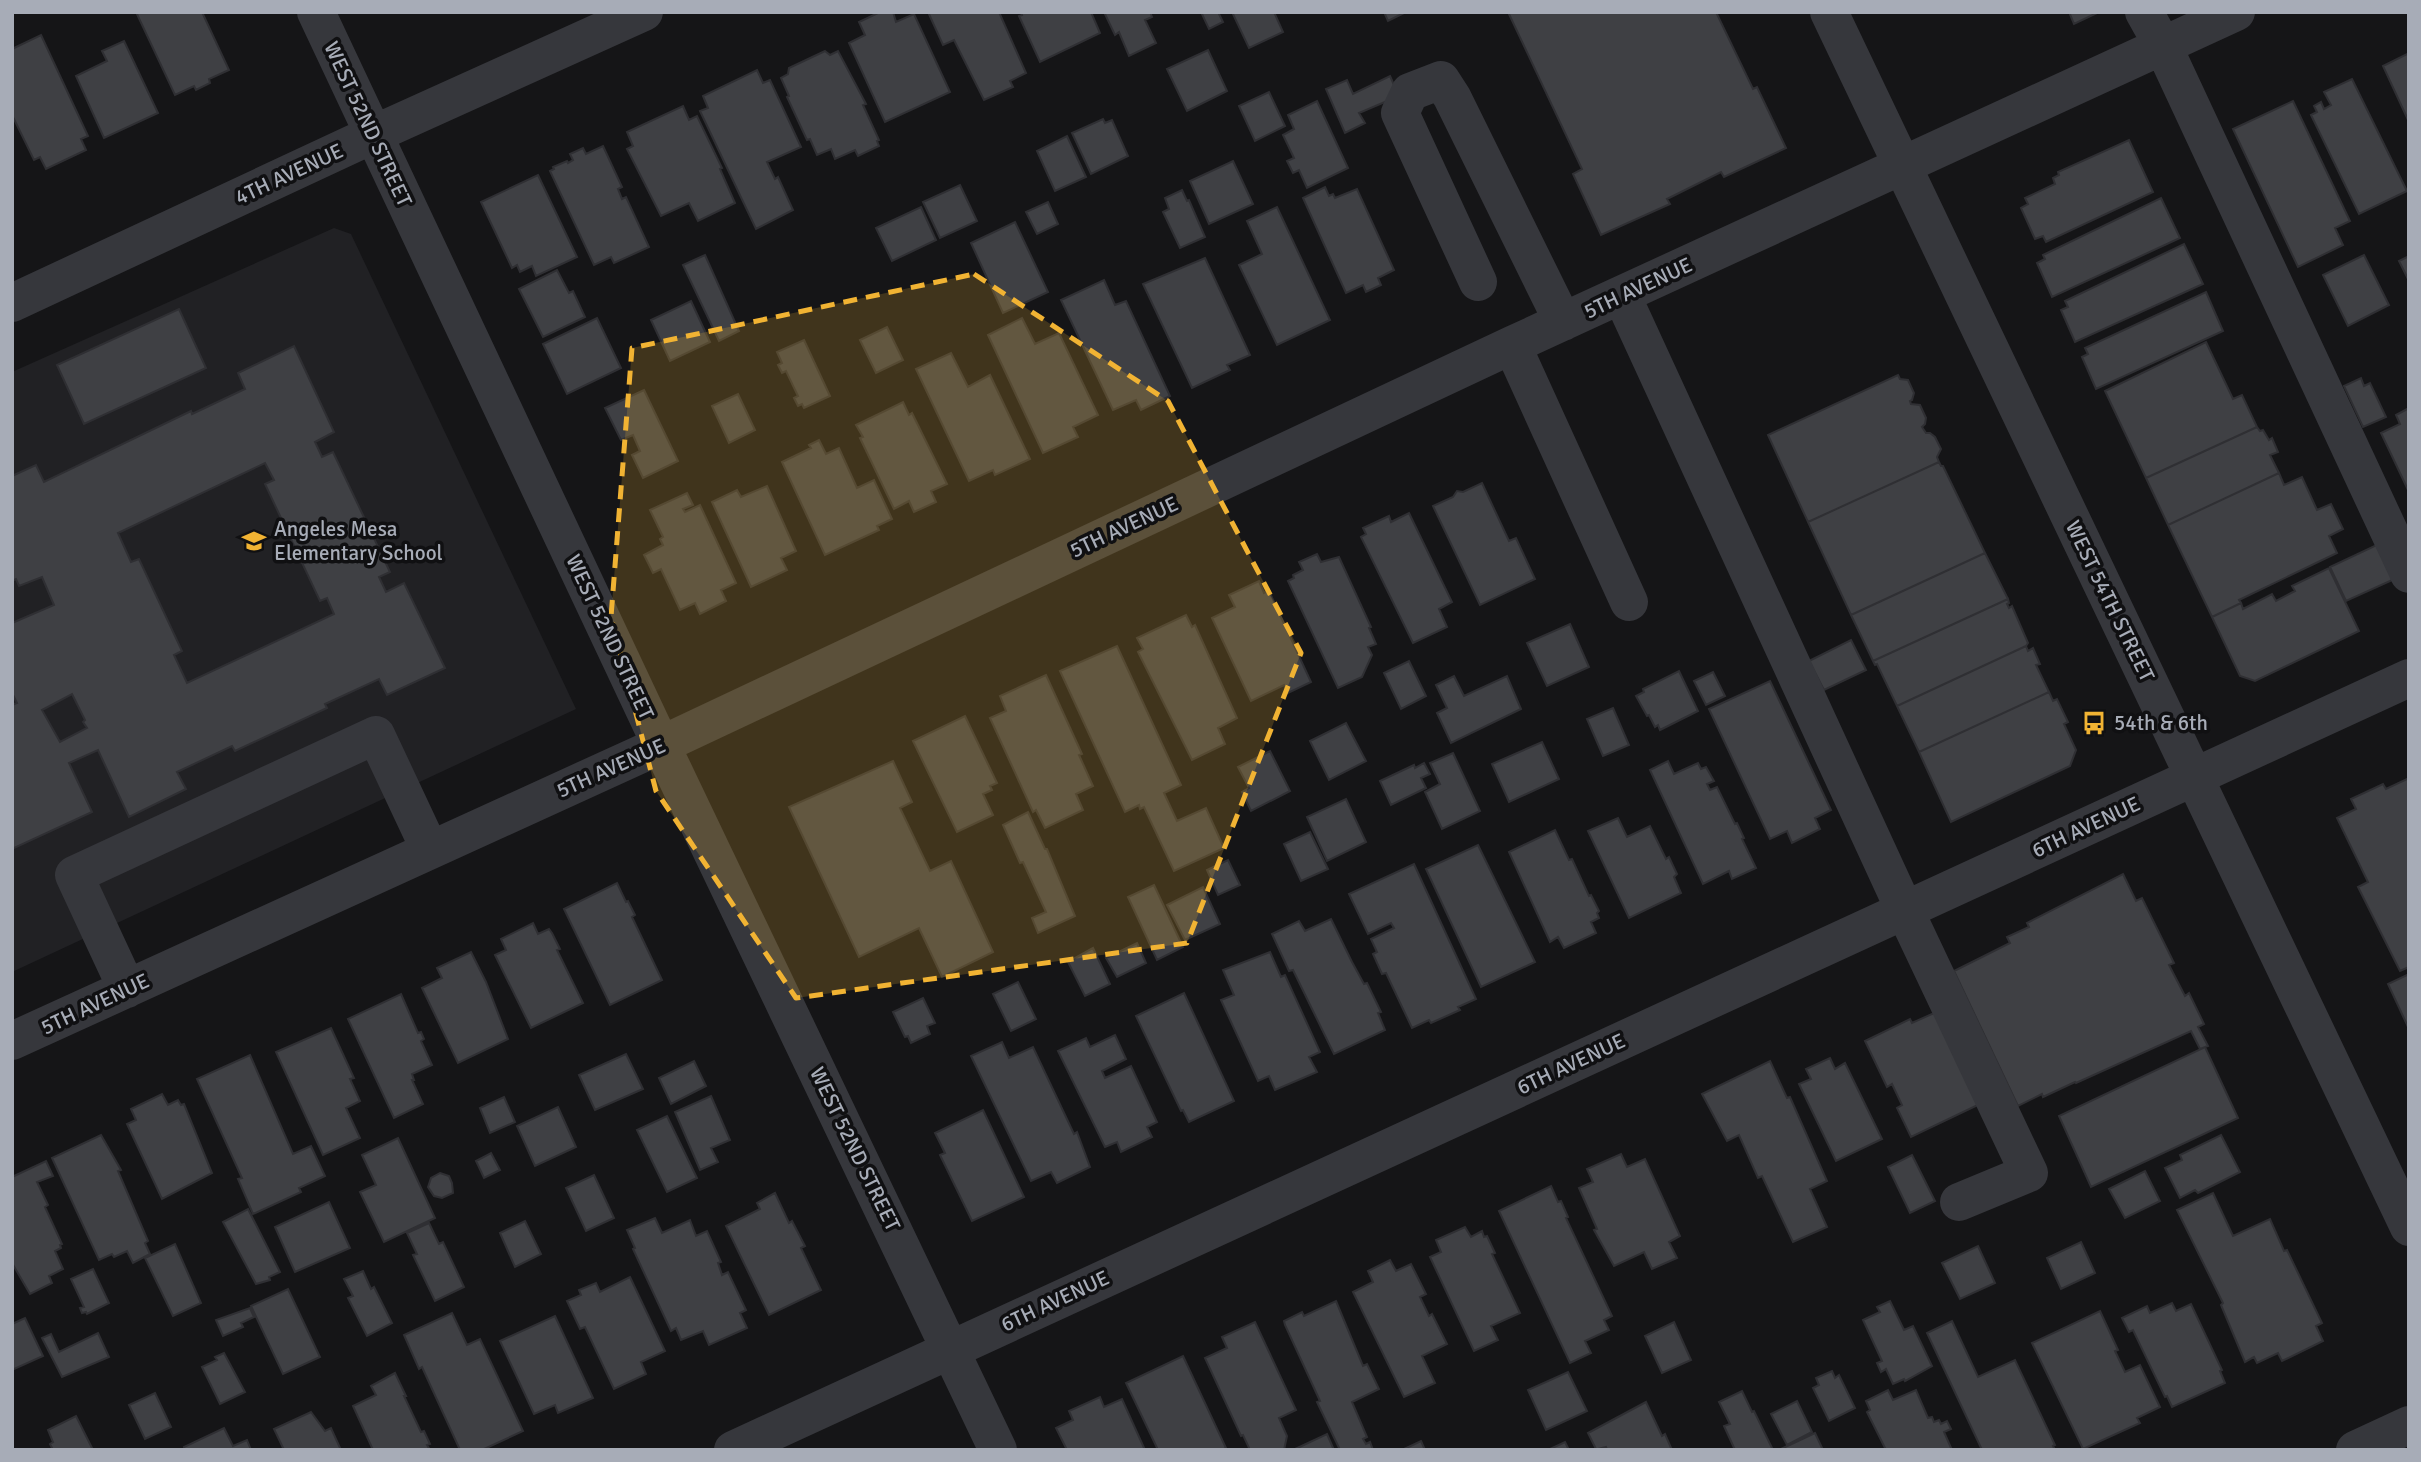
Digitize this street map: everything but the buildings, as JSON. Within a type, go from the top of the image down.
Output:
[{"type":"street","name":"WEST 52ND STREET","points":[[316,12],[661,745],[998,1450]]},
{"type":"street","name":"4TH AVENUE","points":[[12,303],[644,12]]},
{"type":"street","name":"WEST 54TH STREET","points":[[1829,12],[2409,1227]]},
{"type":"street","points":[[2144,12],[2163,46],[2409,574]]},
{"type":"street","name":"5TH AVENUE","points":[[12,1041],[661,745],[1512,345],[2236,12]]},
{"type":"street","points":[[1478,282],[1400,113],[1409,92],[1441,79],[1563,322]]},
{"type":"street","points":[[1622,296],[1905,911],[2029,1173],[1959,1202]]},
{"type":"street","points":[[1512,345],[1629,602]]},
{"type":"street","name":"6TH AVENUE","points":[[733,1450],[2409,678]]},
{"type":"street","points":[[127,989],[74,875],[376,735],[430,850]]},
{"type":"street","points":[[2355,1450],[2409,1425]]},
{"type":"highlighted area","points":[[974,274],[1168,401],[1301,653],[1187,943],[796,998],[656,791],[611,617],[632,348]]},
{"type":"shaded area","name":"Angeles Mesa Elementary School","points":[[334,228],[351,234],[576,709],[12,972],[12,372]]},
{"type":"place","name":"Angeles Mesa Elementary School","points":[[254,541]]},
{"type":"place","name":"54th & 6th","points":[[2094,723]]}]
